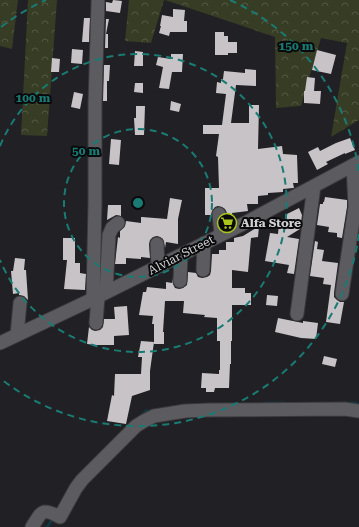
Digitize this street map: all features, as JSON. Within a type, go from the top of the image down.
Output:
[{"type":"street","points":[[98,2],[95,104],[95,202],[99,296]]},
{"type":"street","points":[[342,294],[355,207],[356,164]]},
{"type":"street","name":"Alviar Street","points":[[0,344],[222,234],[356,164]]},
{"type":"street","points":[[297,314],[314,186]]},
{"type":"street","points":[[219,214],[222,234]]},
{"type":"street","points":[[96,323],[109,235],[112,228],[118,223]]},
{"type":"street","points":[[203,270],[204,243]]},
{"type":"street","points":[[157,244],[158,266]]},
{"type":"street","points":[[180,281],[181,254]]},
{"type":"street","points":[[17,335],[20,303]]},
{"type":"street","points":[[32,527],[41,514],[54,518],[88,472],[136,426],[154,416],[185,411],[209,410],[345,408],[359,411]]},
{"type":"green space","points":[[0,0],[18,0],[12,49],[0,46]]},
{"type":"green space","points":[[28,0],[57,0],[47,136],[21,135]]},
{"type":"green space","points":[[129,0],[164,0],[151,43],[125,41]]},
{"type":"green space","points":[[165,0],[359,0],[359,120],[331,137],[347,43],[321,38],[301,106],[276,108],[275,37]]},
{"type":"building","points":[[113,0],[122,1],[120,13],[106,11],[106,2],[112,3]]},
{"type":"building","points":[[173,9],[185,10],[184,21],[187,21],[187,32],[170,32],[169,36],[159,33],[162,15],[173,17]]},
{"type":"building","points":[[84,18],[90,18],[89,42],[82,42]]},
{"type":"building","points":[[106,19],[109,19],[106,34],[108,34],[108,48],[105,48]]},
{"type":"building","points":[[215,32],[224,32],[224,36],[228,36],[228,42],[237,42],[237,53],[215,55]]},
{"type":"building","points":[[72,49],[83,50],[82,64],[71,63]]},
{"type":"building","points":[[317,50],[336,55],[331,74],[312,70]]},
{"type":"building","points":[[135,51],[143,52],[143,66],[134,66]]},
{"type":"building","points":[[171,54],[183,54],[182,72],[172,72],[169,89],[159,88],[163,67],[156,65],[158,57],[171,59]]},
{"type":"building","points":[[52,58],[60,59],[59,72],[51,72]]},
{"type":"building","points":[[104,65],[110,65],[109,81],[107,81],[107,101],[103,101]]},
{"type":"building","points":[[245,69],[256,70],[256,86],[236,85],[231,123],[249,123],[249,105],[259,105],[258,149],[282,146],[283,154],[297,155],[298,183],[293,183],[294,188],[283,189],[283,192],[268,193],[268,195],[258,196],[258,204],[247,204],[248,211],[232,213],[233,220],[228,223],[227,213],[222,207],[215,207],[211,215],[205,215],[205,188],[219,188],[218,157],[216,156],[219,134],[203,134],[203,125],[222,125],[226,94],[216,93],[217,82],[221,83],[224,71],[245,73]]},
{"type":"building","points":[[307,77],[315,78],[314,91],[321,91],[320,104],[304,103],[304,91]]},
{"type":"building","points":[[135,83],[143,83],[143,93],[134,92]]},
{"type":"building","points":[[74,92],[83,94],[80,109],[71,107]]},
{"type":"building","points":[[171,101],[181,104],[179,112],[170,110]]},
{"type":"building","points":[[136,106],[145,106],[144,135],[135,135],[134,118],[136,118]]},
{"type":"building","points":[[350,138],[355,150],[326,162],[328,164],[317,170],[308,152],[318,147],[320,151]]},
{"type":"building","points":[[111,139],[121,140],[119,165],[109,164]]},
{"type":"building","points":[[325,197],[347,200],[342,238],[337,237],[337,233],[328,232],[329,227],[317,225],[320,204],[323,204]]},
{"type":"building","points":[[170,198],[182,200],[178,219],[178,244],[166,242],[165,248],[163,239],[157,236],[153,237],[149,244],[150,258],[126,258],[126,264],[115,264],[118,237],[120,238],[120,231],[125,226],[126,221],[141,223],[141,217],[167,219]]},
{"type":"building","points":[[108,205],[121,205],[121,216],[116,215],[107,220]]},
{"type":"building","points":[[299,208],[302,215],[300,229],[287,237],[299,239],[294,274],[287,273],[289,265],[265,261],[270,233],[278,234],[279,223],[290,224],[285,215]]},
{"type":"building","points":[[259,226],[258,237],[251,238],[248,272],[232,270],[232,288],[245,288],[245,293],[251,293],[251,305],[232,305],[232,341],[229,388],[215,388],[214,392],[206,392],[206,388],[201,388],[202,373],[219,374],[220,370],[220,341],[217,341],[217,318],[204,317],[205,315],[183,313],[184,301],[165,301],[163,332],[164,344],[154,344],[154,324],[152,324],[153,316],[139,315],[143,292],[146,292],[147,287],[166,289],[166,282],[172,283],[172,278],[175,288],[183,288],[187,285],[188,272],[196,273],[198,277],[207,277],[210,275],[211,271],[212,254],[219,254],[219,250],[226,250],[226,242],[234,242],[234,238],[243,236]]},
{"type":"building","points":[[63,238],[75,238],[75,263],[80,263],[80,273],[86,274],[85,290],[64,289],[67,260],[63,260]]},
{"type":"building","points":[[315,241],[318,242],[317,249],[324,250],[322,261],[338,263],[334,297],[340,302],[344,302],[340,324],[326,322],[331,285],[323,284],[324,278],[310,276]]},
{"type":"building","points":[[15,258],[25,259],[24,270],[26,270],[28,300],[24,296],[19,295],[19,293],[13,294],[11,271],[13,271]]},
{"type":"building","points":[[267,295],[278,296],[277,306],[266,305]]},
{"type":"building","points":[[127,306],[129,335],[114,336],[114,345],[87,344],[89,327],[95,331],[100,330],[103,327],[104,319],[115,319],[114,307]]},
{"type":"building","points":[[278,318],[303,323],[303,321],[318,323],[316,339],[301,338],[275,332]]},
{"type":"building","points":[[141,341],[154,342],[150,371],[150,390],[132,396],[126,424],[107,421],[112,395],[114,396],[115,374],[141,374],[142,357],[138,357]]},
{"type":"building","points":[[324,356],[337,359],[335,367],[322,364]]},
{"type":"waterway","points":[[265,403],[285,403]]},
{"type":"waterway","points":[[349,403],[356,403],[359,405]]},
{"type":"waterway","points":[[141,416],[146,411],[152,411]]},
{"type":"waterway","points":[[47,527],[54,517]]},
{"type":"place","name":"Alfa Store","points":[[227,223]]}]
